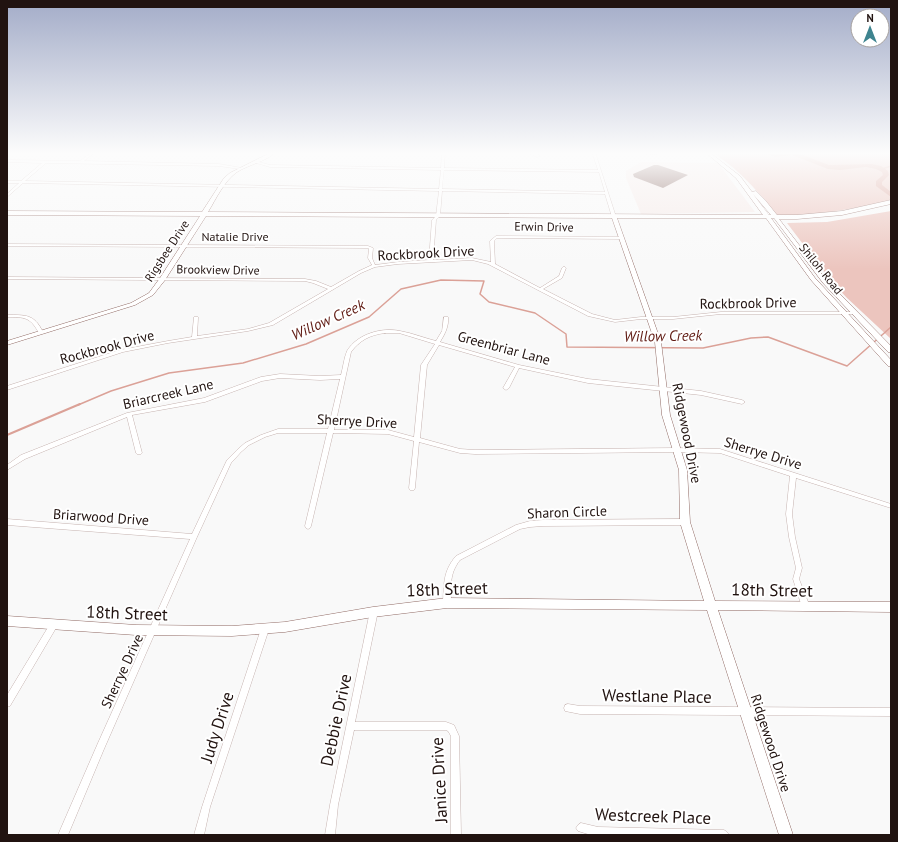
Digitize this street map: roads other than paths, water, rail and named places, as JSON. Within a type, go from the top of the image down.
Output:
[{"type":"main road","name":"Rigsbee Drive","points":[[7,343],[133,304],[150,294],[163,279],[218,191]]},
{"type":"main road","name":"Shiloh Road","points":[[752,191],[763,201],[813,279],[891,364]]},
{"type":"main road","points":[[7,213],[436,218],[835,219],[890,205]]},
{"type":"main road","points":[[7,216],[203,216]]},
{"type":"main road","name":"Ridgewood Drive","points":[[614,219],[659,346],[666,415],[684,476],[685,522],[786,835]]},
{"type":"main road","name":"Shiloh Road","points":[[774,219],[825,282],[891,350]]},
{"type":"main road","name":"18th Street","points":[[7,621],[53,626],[153,631],[265,629],[374,611],[447,603],[891,607]]},
{"type":"street","points":[[431,261],[441,191]]},
{"type":"street","points":[[512,191],[606,193]]},
{"type":"street","name":"Ridgewood Drive","points":[[606,193],[614,219]]},
{"type":"street","name":"Erwin Drive","points":[[492,264],[492,241],[496,237],[621,238]]},
{"type":"street","name":"Natalie Drive","points":[[7,245],[368,247],[371,248],[370,258],[374,266]]},
{"type":"street","name":"Rockbrook Drive","points":[[7,388],[122,351],[248,330],[271,324],[332,290],[360,272],[374,266],[472,259],[492,264],[590,316],[615,320],[673,318],[721,313],[855,313]]},
{"type":"street","points":[[541,289],[561,277],[564,268]]},
{"type":"street","name":"Brookview Drive","points":[[7,278],[305,280],[314,282],[332,290]]},
{"type":"street","points":[[7,316],[26,317],[31,319],[38,325],[41,332]]},
{"type":"street","points":[[194,338],[196,318]]},
{"type":"street","points":[[412,488],[424,365],[428,356],[444,333],[446,318]]},
{"type":"street","name":"Greenbriar Lane","points":[[308,526],[349,352],[361,339],[373,334],[393,332],[438,342],[518,366],[588,381],[701,393],[742,402]]},
{"type":"street","points":[[506,388],[518,366]]},
{"type":"street","name":"Briarcreek Lane","points":[[7,468],[23,457],[129,414],[206,400],[269,377],[342,377]]},
{"type":"street","points":[[129,414],[139,453]]},
{"type":"street","name":"Sherrye Drive","points":[[63,835],[100,746],[194,537],[230,462],[238,451],[255,440],[278,431],[388,432],[460,451],[475,452],[676,450],[720,452],[891,506]]},
{"type":"street","points":[[793,475],[789,514],[792,537],[799,568],[796,579],[806,607]]},
{"type":"street","name":"Briarwood Drive","points":[[7,522],[194,537]]},
{"type":"street","name":"Sharon Circle","points":[[447,603],[448,575],[452,565],[458,558],[518,527],[543,523],[685,522]]},
{"type":"street","name":"Debbie Drive","points":[[330,835],[334,805],[374,611]]},
{"type":"street","points":[[7,703],[53,626]]},
{"type":"street","name":"Judy Drive","points":[[199,835],[206,807],[265,629]]},
{"type":"street","name":"Westlane Place","points":[[568,708],[580,710],[891,712]]},
{"type":"street","name":"Janice Drive","points":[[351,726],[446,726],[451,728],[455,736],[456,835]]},
{"type":"street","name":"Westcreek Place","points":[[581,828],[598,832],[724,835]]},
{"type":"waterway","points":[[886,191],[891,195]]},
{"type":"waterway","name":"Willow Creek","points":[[78,405],[111,391],[169,373],[243,363],[306,344],[369,317],[401,289],[441,280],[484,281],[480,294],[489,302],[535,313],[566,334],[567,347],[703,348],[751,338],[768,337],[847,366],[891,327]]},
{"type":"waterway","name":"Willow Creek","points":[[7,435],[80,404]]}]
